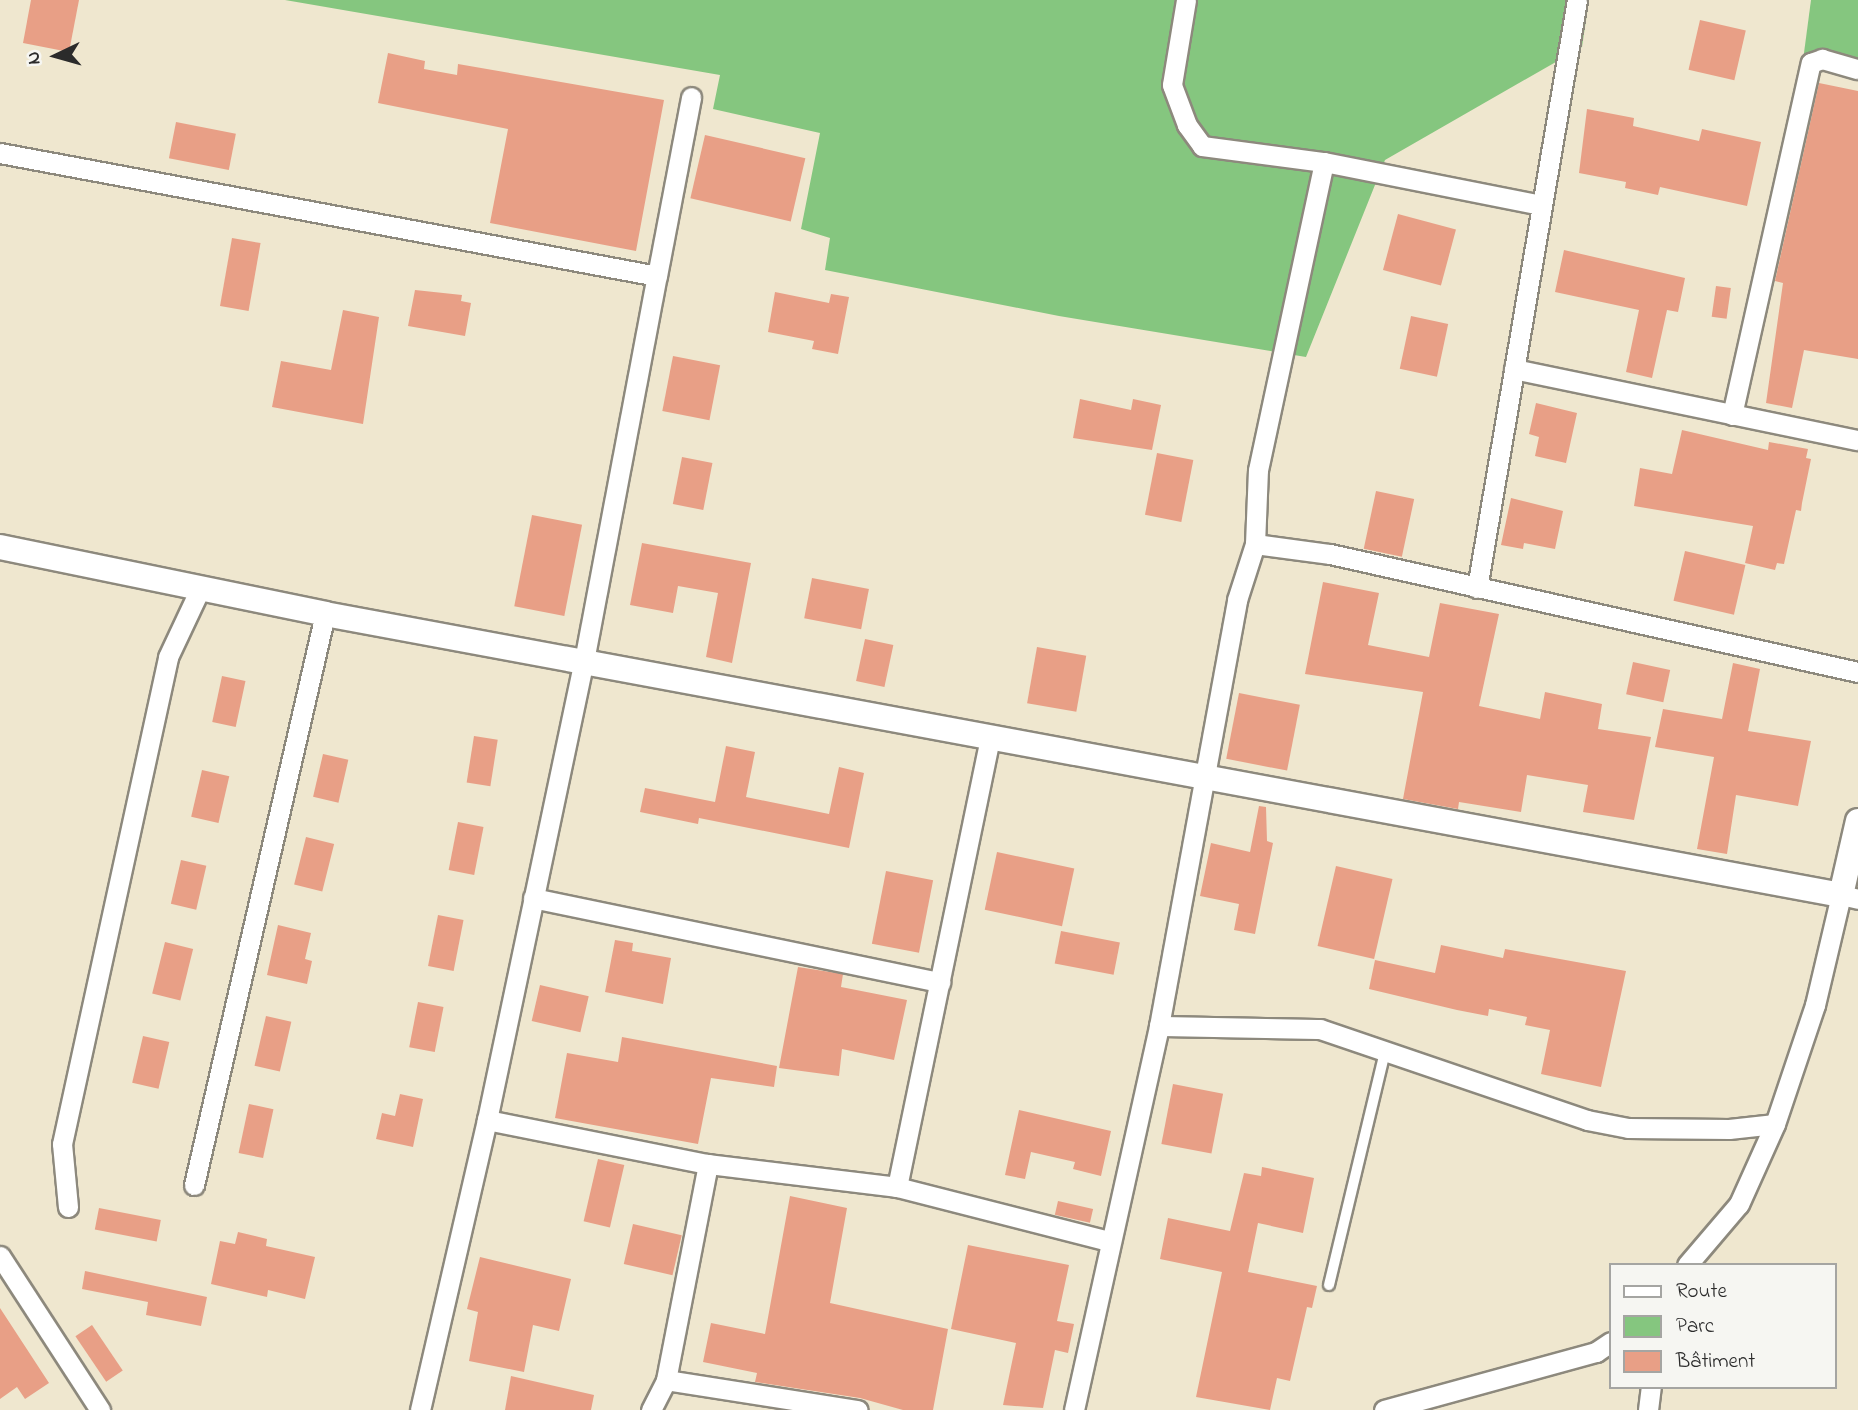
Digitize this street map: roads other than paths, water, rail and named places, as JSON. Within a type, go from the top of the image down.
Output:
[{"type":"street","points":[[1186,0],[1172,85],[1187,125],[1202,146],[1324,162],[1542,205]]},
{"type":"street","points":[[1477,588],[1577,0]]},
{"type":"street","points":[[1732,415],[1811,63],[1822,59],[1858,69]]},
{"type":"street","points":[[420,1410],[487,1120],[584,661],[691,97]]},
{"type":"street","points":[[0,153],[657,276]]},
{"type":"street","points":[[1074,1410],[1109,1241],[1159,1026],[1207,780],[1237,600],[1255,544],[1258,470],[1324,162]]},
{"type":"street","points":[[1514,369],[1858,440]]},
{"type":"street","points":[[1255,544],[1330,554],[1858,672]]},
{"type":"street","points":[[0,547],[325,614],[1207,780],[1849,897]]},
{"type":"street","points":[[68,1207],[65,1130],[168,657],[200,589]]},
{"type":"street","points":[[194,1185],[325,614]]},
{"type":"street","points":[[897,1187],[990,739]]},
{"type":"street","points":[[1689,1263],[1739,1204],[1775,1124],[1849,897],[1858,821]]},
{"type":"street","points":[[533,898],[940,982]]},
{"type":"street","points":[[1159,1026],[1320,1029],[1386,1049],[1587,1120],[1628,1128],[1729,1129],[1775,1124]]},
{"type":"street","points":[[487,1120],[708,1164],[897,1187],[1109,1241]]},
{"type":"street","points":[[651,1410],[666,1380],[708,1164]]},
{"type":"street","points":[[0,1256],[100,1410]]},
{"type":"street","points":[[1384,1410],[1595,1352],[1610,1343]]},
{"type":"street","points":[[666,1380],[858,1410]]},
{"type":"street","points":[[1648,1410],[1651,1389]]},
{"type":"lane","points":[[1329,1285],[1386,1049]]}]
